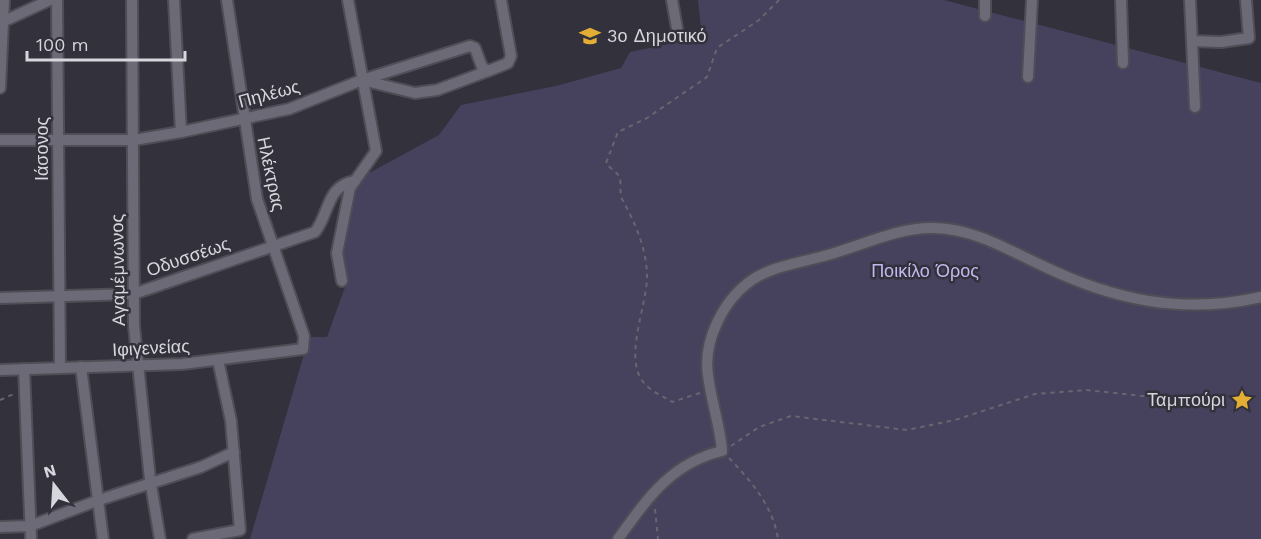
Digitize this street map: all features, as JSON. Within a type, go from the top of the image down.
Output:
[{"type":"street","points":[[0,88],[1,22],[4,0]]},
{"type":"street","points":[[1,22],[50,0]]},
{"type":"street","name":"Ιάσονος","points":[[57,0],[60,368]]},
{"type":"street","name":"Αγαμέμνωνος","points":[[132,0],[133,294],[138,366],[151,484],[160,539]]},
{"type":"street","points":[[174,0],[181,132]]},
{"type":"street","name":"Ηλέκτρας","points":[[227,0],[253,180],[271,245],[304,336],[303,349]]},
{"type":"street","points":[[342,281],[337,253],[350,188],[376,151],[348,0]]},
{"type":"street","points":[[362,80],[415,93],[437,90],[508,63],[510,49],[501,0]]},
{"type":"street","points":[[672,0],[678,34]]},
{"type":"street","points":[[985,0],[985,16]]},
{"type":"street","points":[[1028,77],[1032,0]]},
{"type":"street","points":[[1122,0],[1123,63]]},
{"type":"street","points":[[1190,0],[1195,107]]},
{"type":"street","points":[[1192,41],[1221,42],[1249,38],[1246,0]]},
{"type":"street","name":"Πηλέως","points":[[0,140],[134,140],[181,132],[289,109],[362,80],[470,46],[475,48],[482,67],[488,71]]},
{"type":"street","name":"Οδυσσέως","points":[[0,298],[133,294],[271,245],[315,232],[331,196],[340,186],[355,181]]},
{"type":"street","points":[[618,539],[652,496],[673,474],[697,457],[722,451],[720,424],[707,374],[709,340],[724,309],[751,281],[785,266],[831,255],[883,236],[934,228],[992,239],[1042,266],[1114,294],[1181,306],[1261,297]]},
{"type":"street","name":"Ιφιγενείας","points":[[0,370],[138,366],[218,360],[303,349]]},
{"type":"street","points":[[193,539],[240,530],[234,452],[218,360]]},
{"type":"street","points":[[81,368],[103,539]]},
{"type":"street","points":[[24,369],[31,539]]},
{"type":"street","points":[[0,527],[30,526],[234,452]]},
{"type":"path","points":[[711,390],[672,402],[647,387],[638,375],[635,343],[642,320],[647,275],[645,256],[633,217],[622,198],[619,175],[606,163],[618,132],[647,118],[707,77],[717,48],[759,20],[779,0]]},
{"type":"path","points":[[777,539],[776,527],[755,485],[722,451],[759,427],[791,416],[907,430],[954,420],[1035,394],[1087,390],[1151,397]]},
{"type":"path","points":[[0,400],[7,395],[21,393],[26,396]]},
{"type":"path","points":[[652,496],[658,539]]},
{"type":"green space","name":"Ποικίλο Όρος","points":[[698,0],[944,0],[1261,83],[1261,539],[250,539],[309,337],[327,337],[348,279],[341,255],[353,190],[360,178],[439,135],[461,105],[556,86],[621,68],[630,52],[702,37]]},
{"type":"place","name":"3ο Δημοτικό","points":[[590,36]]},
{"type":"place","name":"Ταμπούρι","points":[[1242,400]]}]
